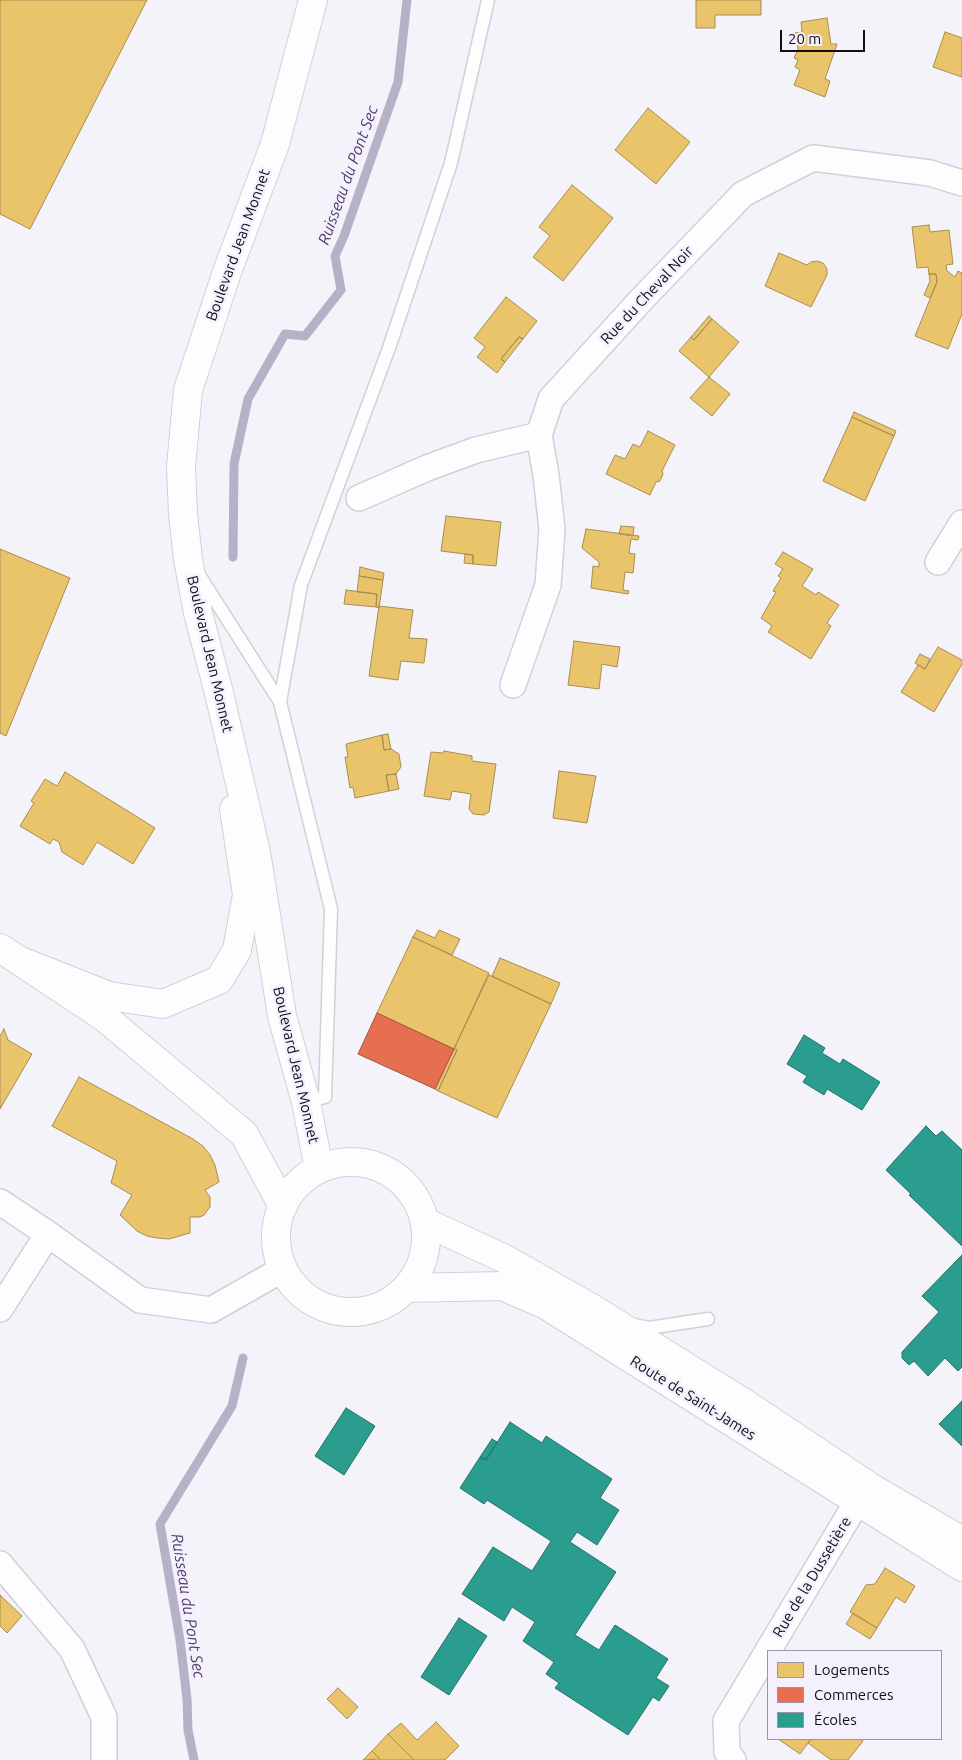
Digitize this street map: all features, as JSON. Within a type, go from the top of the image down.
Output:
[{"type":"main road","name":"Boulevard Jean Monnet","points":[[313,0],[275,144],[227,272],[188,390],[181,467],[183,514],[188,559],[198,612],[256,852],[282,1016],[306,1102],[319,1169]]},
{"type":"main road","points":[[9,954],[109,996],[163,1004],[219,980],[237,950],[247,895],[238,825],[220,738],[198,612]]},
{"type":"main road","points":[[9,954],[104,1017],[244,1134],[283,1206]]},
{"type":"main road","points":[[343,1162],[369,1164],[393,1174],[415,1197],[425,1222],[426,1248],[414,1280],[396,1298],[379,1308],[354,1313],[328,1309],[298,1291],[283,1269],[276,1231],[283,1206],[298,1184],[319,1169],[343,1162]]},
{"type":"main road","name":"Route de Saint-James","points":[[425,1222],[504,1259],[613,1322],[744,1403],[870,1487],[962,1541]]},
{"type":"main road","name":"Route de Saint-James","points":[[406,1288],[502,1286],[546,1305],[962,1567]]},
{"type":"street","name":"Rue du Cheval Noir","points":[[539,435],[551,399],[641,300],[743,194],[813,158],[930,173],[962,183]]},
{"type":"street","points":[[359,498],[427,468],[476,450],[539,435],[546,474],[552,529],[548,585],[513,685]]},
{"type":"street","points":[[938,562],[962,523]]},
{"type":"street","points":[[0,1202],[140,1300],[211,1310],[283,1269]]},
{"type":"street","points":[[0,1309],[48,1234]]},
{"type":"street","name":"Rue de la Dussetière","points":[[768,1650],[858,1502]]},
{"type":"street","points":[[0,1564],[72,1649],[104,1717],[104,1760]]},
{"type":"street","name":"Rue de la Dussetière","points":[[733,1760],[727,1752],[726,1720],[767,1652]]},
{"type":"lane","points":[[280,702],[301,585],[388,348],[451,163],[488,0]]},
{"type":"lane","points":[[188,559],[280,702],[331,909],[325,1097],[306,1102]]},
{"type":"lane","points":[[613,1322],[649,1328],[708,1319]]},
{"type":"building: Logements","points":[[0,0],[147,0],[30,229],[0,214]]},
{"type":"building: Logements","points":[[696,0],[761,0],[761,15],[715,15],[715,28],[696,28]]},
{"type":"building: Logements","points":[[827,18],[831,44],[837,44],[825,79],[830,81],[825,97],[794,85],[800,70],[795,67],[798,60],[794,58],[798,49],[795,33],[802,32],[801,22]]},
{"type":"building: Logements","points":[[945,32],[962,38],[962,77],[933,67]]},
{"type":"building: Logements","points":[[648,108],[690,142],[656,184],[615,150]]},
{"type":"building: Logements","points":[[572,185],[613,218],[563,281],[533,257],[550,236],[539,227]]},
{"type":"building: Logements","points":[[929,225],[930,232],[949,230],[953,264],[946,265],[947,271],[955,277],[958,271],[962,273],[962,314],[948,349],[915,336],[937,282],[936,274],[929,274],[928,267],[917,268],[912,227]]},
{"type":"building: Logements","points":[[779,253],[807,265],[817,261],[823,263],[827,269],[827,275],[811,307],[765,286]]},
{"type":"building: Logements","points":[[929,274],[936,274],[937,282],[930,298],[924,295],[930,281]]},
{"type":"building: Logements","points":[[506,297],[537,321],[523,339],[519,337],[501,359],[505,362],[497,373],[477,357],[485,347],[474,338]]},
{"type":"building: Logements","points":[[709,316],[712,319],[694,340],[691,337]]},
{"type":"building: Logements","points":[[712,319],[739,342],[709,377],[679,351],[691,337],[694,340]]},
{"type":"building: Logements","points":[[519,337],[523,339],[505,362],[501,359]]},
{"type":"building: Logements","points":[[709,377],[730,394],[712,416],[690,398]]},
{"type":"building: Logements","points":[[854,412],[896,431],[894,436],[852,417]]},
{"type":"building: Logements","points":[[852,417],[894,436],[865,501],[823,481]]},
{"type":"building: Logements","points":[[648,431],[675,445],[662,471],[663,474],[660,481],[656,482],[650,495],[606,474],[615,455],[625,459],[633,444],[640,447]]},
{"type":"building: Logements","points":[[446,516],[501,522],[496,566],[473,564],[473,555],[441,551]]},
{"type":"building: Logements","points":[[621,526],[634,527],[633,536],[619,534]]},
{"type":"building: Logements","points":[[586,529],[639,536],[638,540],[631,539],[629,553],[635,554],[633,573],[625,572],[623,590],[629,591],[628,594],[591,588],[593,566],[599,567],[599,562],[582,548]]},
{"type":"building: Logements","points":[[0,549],[70,578],[6,736],[0,733]]},
{"type":"building: Logements","points":[[783,552],[813,569],[802,586],[816,595],[818,592],[839,605],[827,623],[831,626],[811,659],[768,632],[772,626],[761,618],[776,592],[773,591],[781,578],[778,576],[783,569],[775,564]]},
{"type":"building: Logements","points":[[465,554],[473,555],[473,564],[464,563]]},
{"type":"building: Logements","points":[[360,567],[384,573],[383,580],[359,576]]},
{"type":"building: Logements","points":[[359,576],[383,580],[379,608],[376,607],[377,594],[357,592]]},
{"type":"building: Logements","points":[[346,590],[377,594],[376,607],[344,604]]},
{"type":"building: Logements","points":[[379,606],[413,610],[409,638],[427,639],[424,663],[401,661],[398,680],[369,676]]},
{"type":"building: Logements","points":[[574,641],[620,647],[617,667],[602,664],[599,689],[568,685]]},
{"type":"building: Logements","points":[[938,647],[962,660],[962,664],[934,712],[901,692],[918,665],[925,669]]},
{"type":"building: Logements","points":[[920,654],[930,659],[925,669],[915,663]]},
{"type":"building: Logements","points":[[388,734],[391,749],[384,750],[382,735]]},
{"type":"building: Logements","points":[[382,735],[384,750],[391,749],[399,754],[401,767],[396,774],[386,775],[389,791],[355,798],[353,787],[350,788],[345,757],[348,757],[346,744]]},
{"type":"building: Logements","points":[[444,751],[472,756],[472,761],[496,764],[489,812],[484,815],[473,814],[469,809],[471,794],[452,791],[450,800],[424,796],[431,752],[443,753]]},
{"type":"building: Logements","points":[[559,771],[596,776],[587,823],[553,818]]},
{"type":"building: Logements","points":[[65,772],[155,828],[133,864],[97,842],[83,865],[62,852],[59,842],[53,839],[50,844],[20,826],[34,803],[31,801],[45,779],[57,786]]},
{"type":"building: Logements","points":[[396,774],[399,789],[389,791],[386,775]]},
{"type":"building: Logements","points":[[417,930],[435,938],[439,930],[460,939],[452,955],[413,937]]},
{"type":"building: Logements","points":[[413,937],[489,973],[454,1049],[377,1013]]},
{"type":"building: Logements","points":[[500,958],[560,983],[551,1004],[492,976]]},
{"type":"building: Logements","points":[[489,975],[551,1004],[497,1118],[438,1091],[457,1050],[454,1049]]},
{"type":"building: Logements","points":[[4,1029],[8,1040],[32,1054],[0,1109],[0,1036]]},
{"type":"building: Logements","points":[[454,1049],[457,1050],[438,1091],[435,1089]]},
{"type":"building: Logements","points":[[79,1077],[193,1139],[203,1146],[210,1155],[215,1165],[219,1182],[205,1190],[210,1197],[210,1207],[200,1217],[190,1217],[190,1233],[169,1239],[147,1236],[137,1231],[120,1215],[132,1195],[111,1183],[117,1161],[52,1126]]},
{"type":"building: Logements","points":[[885,1568],[915,1586],[905,1603],[896,1597],[877,1628],[850,1612],[866,1585],[875,1584]]},
{"type":"building: Logements","points":[[0,1595],[22,1616],[7,1633],[0,1626]]},
{"type":"building: Logements","points":[[853,1613],[877,1628],[870,1639],[846,1624]]},
{"type":"building: Logements","points":[[338,1688],[358,1707],[347,1719],[327,1699]]},
{"type":"building: Logements","points":[[436,1722],[459,1746],[445,1760],[414,1760],[388,1734],[401,1723],[417,1740]]},
{"type":"building: Logements","points":[[388,1734],[414,1760],[379,1760],[372,1751]]},
{"type":"building: Logements","points":[[779,1740],[810,1740],[800,1754]]},
{"type":"building: Logements","points":[[810,1740],[863,1741],[848,1760],[831,1760],[808,1743]]},
{"type":"building: Logements","points":[[372,1751],[380,1759],[363,1760]]},
{"type":"building: Commerces","points":[[377,1013],[454,1049],[435,1089],[358,1054]]},
{"type":"building: Écoles","points":[[804,1035],[825,1048],[822,1053],[840,1064],[843,1059],[880,1082],[862,1110],[827,1089],[824,1095],[803,1082],[807,1076],[787,1064]]},
{"type":"building: Écoles","points":[[926,1126],[936,1136],[942,1131],[962,1150],[962,1246],[886,1170]]},
{"type":"building: Écoles","points":[[962,1255],[962,1367],[958,1371],[945,1358],[928,1376],[914,1361],[909,1365],[902,1358],[902,1352],[939,1312],[922,1296]]},
{"type":"building: Écoles","points":[[962,1401],[962,1446],[939,1424]]},
{"type":"building: Écoles","points":[[346,1408],[375,1426],[344,1475],[315,1456]]},
{"type":"building: Écoles","points":[[510,1422],[542,1443],[546,1436],[612,1479],[600,1498],[619,1510],[597,1545],[577,1532],[570,1542],[616,1572],[575,1635],[599,1650],[615,1625],[668,1659],[656,1678],[669,1686],[659,1701],[653,1697],[628,1735],[555,1688],[559,1683],[546,1674],[554,1662],[523,1641],[535,1622],[512,1607],[504,1621],[462,1594],[493,1547],[532,1571],[551,1541],[487,1500],[484,1504],[460,1488],[480,1457],[486,1460]]},
{"type":"building: Écoles","points":[[492,1439],[497,1442],[486,1460],[480,1457]]},
{"type":"building: Écoles","points":[[459,1618],[487,1636],[449,1695],[421,1677]]},
{"type":"waterway","name":"Ruisseau du Pont Sec","points":[[233,557],[234,464],[248,399],[285,334],[305,336],[341,290],[335,256],[344,236],[398,82],[407,0]]},
{"type":"waterway","name":"Ruisseau du Pont Sec","points":[[194,1760],[188,1730],[187,1699],[180,1640],[160,1524],[232,1406],[243,1358]]}]
